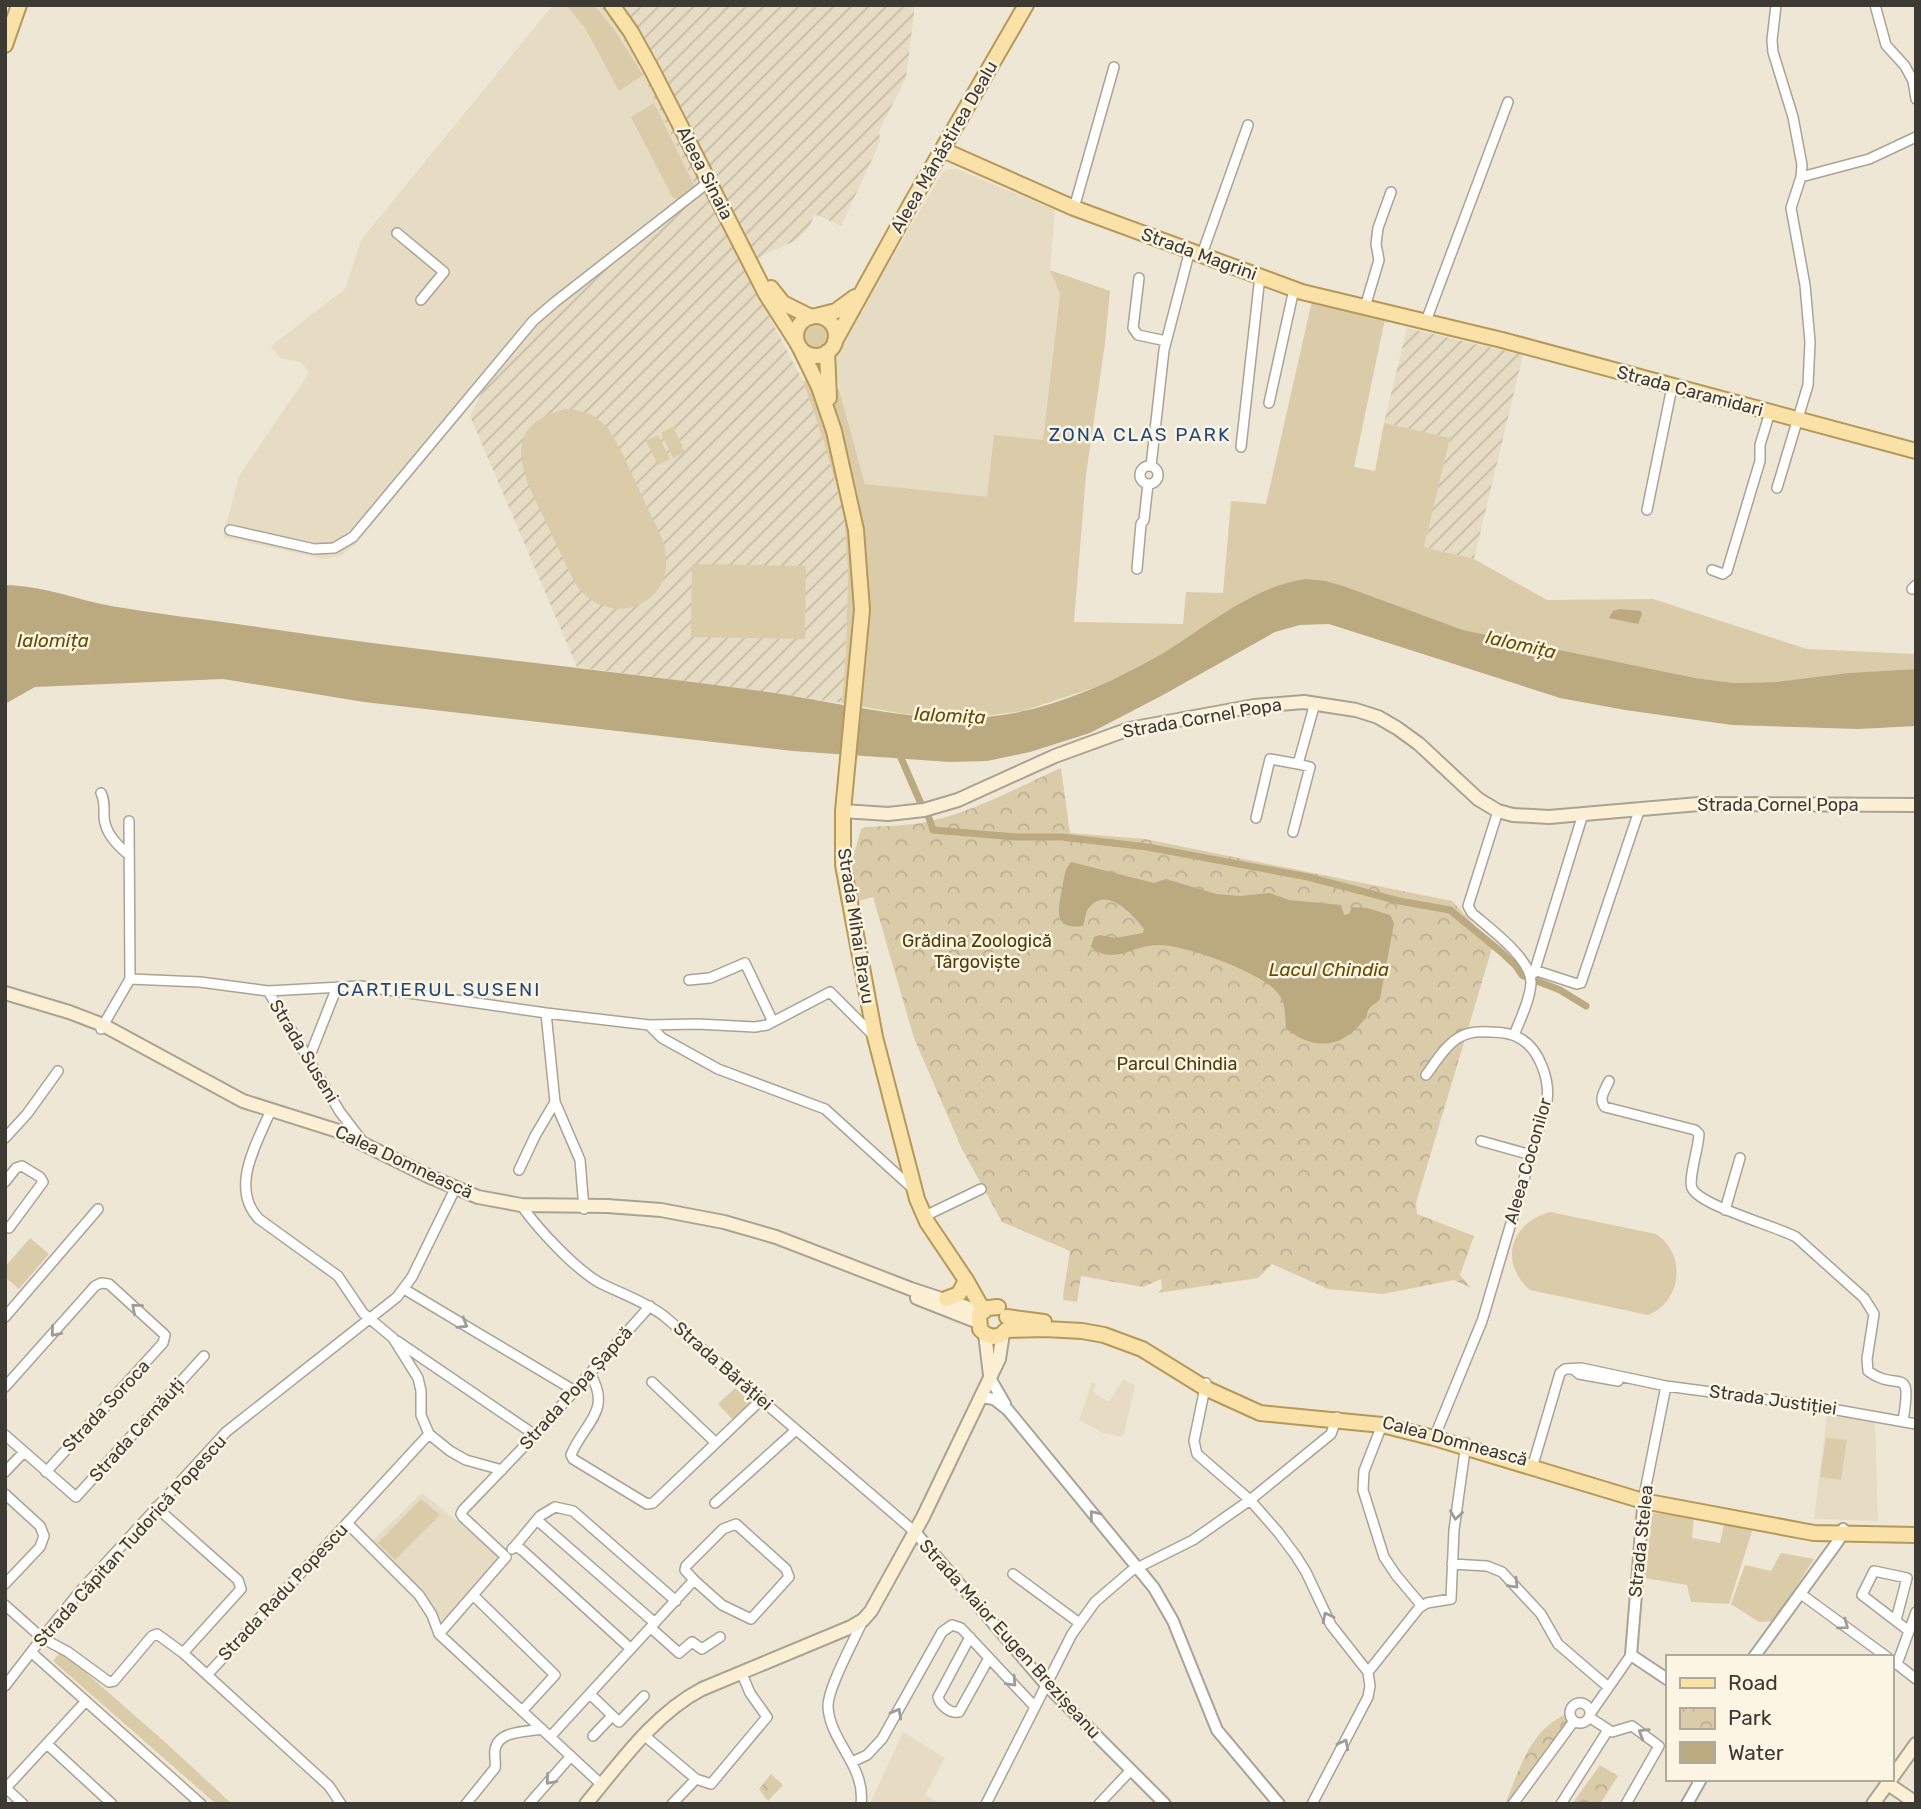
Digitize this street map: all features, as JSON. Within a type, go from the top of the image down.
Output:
[{"type":"main road","points":[[5,22],[11,5]]},
{"type":"main road","points":[[5,45],[19,5]]},
{"type":"main road","name":"Aleea Sinaia","points":[[612,5],[638,43],[710,180],[762,288],[798,344]]},
{"type":"main road","name":"Aleea Sinaia","points":[[620,5],[658,68],[777,298],[797,312],[822,317],[831,324],[834,329],[831,346]]},
{"type":"main road","name":"Aleea Mănăstirea Dealu","points":[[831,346],[1026,5]]},
{"type":"main road","name":"Strada Magrini","points":[[943,150],[1073,208],[1294,289],[1464,330]]},
{"type":"main road","name":"Aleea Mănăstirea Dealu","points":[[814,316],[841,308],[863,288]]},
{"type":"main road","points":[[814,316],[801,323],[796,334],[798,344],[810,355],[821,355],[831,346]]},
{"type":"main road","name":"Strada Caramidari","points":[[1464,330],[1916,451]]},
{"type":"main road","name":"Strada Mihai Bravu","points":[[798,344],[819,387],[834,431],[850,495],[859,549],[862,610],[845,794],[850,812],[842,838],[848,899],[875,1037],[910,1178],[925,1216],[967,1280]]},
{"type":"main road","name":"Strada Mihai Bravu","points":[[831,346],[828,386],[834,431]]},
{"type":"main road","name":"Strada Cornel Popa","points":[[850,812],[898,813],[948,803],[1080,746],[1152,724],[1288,702],[1315,703],[1378,717],[1397,727],[1425,749],[1478,799],[1498,811],[1532,817],[1723,804],[1916,805]]},
{"type":"main road","name":"Calea Domnească","points":[[5,996],[69,1012],[270,1113],[345,1132],[454,1191],[523,1208],[661,1210],[724,1222],[765,1233],[911,1289],[982,1320],[993,1337],[1003,1322]]},
{"type":"main road","name":"Calea Domnească","points":[[270,1113],[345,1132],[454,1191]]},
{"type":"main road","points":[[895,1171],[904,1167],[910,1178]]},
{"type":"main road","points":[[523,1208],[546,1211],[584,1208]]},
{"type":"main road","points":[[946,1304],[959,1294],[967,1280]]},
{"type":"main road","points":[[967,1280],[982,1320],[990,1378]]},
{"type":"main road","points":[[586,1804],[645,1736],[682,1700],[851,1627],[863,1620],[876,1603],[915,1532],[1000,1354],[1003,1322],[967,1280]]},
{"type":"main road","name":"Calea Domnească","points":[[982,1320],[993,1306],[1003,1322]]},
{"type":"main road","name":"Calea Domnească","points":[[1003,1322],[1104,1335],[1134,1345],[1205,1390],[1267,1415],[1333,1423],[1382,1425],[1435,1435]]},
{"type":"main road","name":"Calea Domnească","points":[[1003,1322],[1081,1325],[1124,1335],[1146,1345],[1205,1390],[1262,1409],[1333,1423],[1384,1420],[1660,1504],[1777,1527],[1916,1535]]},
{"type":"main road","name":"Calea Domnească","points":[[1644,1498],[1842,1532],[1916,1529]]},
{"type":"main road","points":[[1883,1804],[1916,1744]]},
{"type":"main road","points":[[1874,1804],[1916,1758]]},
{"type":"main road","points":[[1891,1786],[1916,1804]]},
{"type":"street","points":[[1776,5],[1773,52],[1801,152],[1801,177],[1791,208],[1805,285],[1810,360],[1808,385],[1777,488]]},
{"type":"street","points":[[1875,5],[1886,45],[1905,66],[1913,81],[1916,99]]},
{"type":"street","points":[[1073,208],[1114,67]]},
{"type":"street","points":[[1426,321],[1508,102]]},
{"type":"street","points":[[1137,569],[1141,524],[1144,520],[1149,484],[1156,481],[1158,475],[1156,469],[1151,466],[1166,341],[1196,252],[1248,125]]},
{"type":"street","points":[[1801,177],[1869,159],[1916,137]]},
{"type":"street","points":[[230,530],[314,548],[334,548],[353,537],[533,321],[710,180]]},
{"type":"street","points":[[1365,307],[1379,260],[1376,244],[1378,228],[1391,192]]},
{"type":"street","points":[[397,233],[444,272],[421,300]]},
{"type":"street","points":[[1241,447],[1260,276]]},
{"type":"street","points":[[1139,278],[1133,328],[1138,335],[1166,341]]},
{"type":"street","points":[[1269,403],[1294,289]]},
{"type":"street","points":[[1647,510],[1672,387]]},
{"type":"street","points":[[1712,570],[1725,573],[1728,567],[1760,461],[1760,445],[1770,412]]},
{"type":"street","points":[[1298,764],[1315,703]]},
{"type":"street","points":[[1256,818],[1270,759],[1310,767],[1293,832]]},
{"type":"street","points":[[101,793],[104,799],[105,826],[113,839],[130,855]]},
{"type":"street","points":[[1535,970],[1581,983],[1640,808]]},
{"type":"street","points":[[1498,811],[1468,906],[1472,913],[1515,953],[1524,964],[1531,982]]},
{"type":"street","points":[[1426,1075],[1460,1037],[1480,1032],[1514,1035],[1583,814]]},
{"type":"street","points":[[101,1028],[130,979],[129,821]]},
{"type":"street","points":[[690,980],[710,978],[745,962],[773,1022]]},
{"type":"street","points":[[130,979],[200,982],[268,991],[359,986],[649,1025],[755,1027],[773,1022],[830,992],[875,1037]]},
{"type":"street","points":[[309,1058],[337,987]]},
{"type":"street","name":"Strada Suseni","points":[[268,991],[340,1112],[345,1132]]},
{"type":"street","points":[[546,1013],[555,1102],[580,1160],[584,1208]]},
{"type":"street","points":[[649,1025],[662,1038],[718,1069],[825,1109],[895,1171]]},
{"type":"street","name":"Aleea Coconilor","points":[[1435,1435],[1482,1319],[1547,1101],[1548,1084],[1533,1051],[1514,1035]]},
{"type":"street","points":[[5,1138],[27,1114],[58,1071]]},
{"type":"street","points":[[1609,1082],[1602,1097],[1605,1108],[1695,1130],[1699,1134],[1692,1186],[1696,1192],[1725,1210],[1796,1237],[1864,1298],[1874,1314],[1867,1359],[1868,1371],[1906,1386],[1903,1421]]},
{"type":"street","points":[[519,1170],[555,1102]]},
{"type":"street","points":[[325,1126],[335,1121],[340,1112]]},
{"type":"street","points":[[270,1113],[245,1179],[246,1201],[259,1219],[338,1276],[369,1320],[535,1435]]},
{"type":"street","points":[[1481,1141],[1531,1155]]},
{"type":"street","points":[[1725,1210],[1740,1158]]},
{"type":"street","points":[[5,1182],[16,1168],[22,1166],[40,1177],[43,1182],[9,1228]]},
{"type":"street","points":[[925,1216],[981,1189]]},
{"type":"street","name":"Strada Căpitan Tudorică Popescu","points":[[5,1686],[41,1637],[226,1432],[404,1290],[454,1191]]},
{"type":"street","name":"Strada Bărăției","points":[[523,1208],[573,1262],[592,1278],[650,1306],[915,1532]]},
{"type":"street","points":[[5,1317],[97,1209]]},
{"type":"street","points":[[540,1227],[546,1211]]},
{"type":"street","name":"Strada Soroca","points":[[5,1387],[95,1286],[102,1283],[108,1284],[161,1330],[165,1339],[163,1343],[46,1472]]},
{"type":"street","points":[[404,1290],[575,1391]]},
{"type":"street","name":"Strada Popa Șapcă","points":[[506,1557],[461,1514],[650,1306]]},
{"type":"street","points":[[393,1338],[418,1378],[421,1415],[429,1434],[466,1460],[502,1470]]},
{"type":"street","name":"Strada Cernăuți","points":[[5,1435],[73,1496],[78,1496],[204,1356]]},
{"type":"street","name":"Strada Justiției","points":[[1533,1465],[1560,1373],[1565,1369],[1581,1368],[1666,1386],[1815,1406],[1916,1424]]},
{"type":"street","points":[[590,1374],[597,1390],[598,1406],[571,1455],[573,1459],[647,1504],[653,1503],[762,1399]]},
{"type":"street","points":[[990,1378],[1008,1410],[1137,1567],[1167,1608],[1217,1730],[1279,1804]]},
{"type":"street","points":[[652,1382],[716,1443]]},
{"type":"street","name":"Strada Stelea","points":[[1631,1655],[1644,1498],[1666,1386]]},
{"type":"street","points":[[1205,1390],[1194,1441],[1197,1454],[1250,1500],[1296,1556],[1336,1634],[1368,1672],[1368,1697],[1312,1804]]},
{"type":"street","points":[[981,1397],[994,1399],[1008,1410]]},
{"type":"street","points":[[986,1804],[1078,1622],[1104,1592],[1137,1567],[1193,1540],[1250,1500],[1333,1423]]},
{"type":"street","points":[[1382,1425],[1364,1471],[1363,1490],[1384,1557],[1422,1606]]},
{"type":"street","points":[[715,1503],[796,1430]]},
{"type":"street","name":"Strada Radu Popescu","points":[[341,1804],[329,1786],[206,1675],[429,1434]]},
{"type":"street","points":[[1368,1672],[1422,1606],[1451,1599],[1454,1530],[1466,1444]]},
{"type":"street","points":[[5,1472],[24,1452]]},
{"type":"street","points":[[7,1499],[40,1526],[44,1536],[40,1547],[7,1578]]},
{"type":"street","points":[[1642,1520],[1652,1508],[1660,1504]]},
{"type":"street","points":[[156,1507],[238,1580],[241,1589],[183,1653]]},
{"type":"street","points":[[439,1634],[537,1520],[555,1507],[573,1511],[676,1601]]},
{"type":"street","points":[[537,1520],[653,1625],[678,1653],[692,1642],[702,1649],[720,1637]]},
{"type":"street","points":[[347,1523],[419,1595],[432,1615],[439,1634],[602,1785]]},
{"type":"street","points":[[736,1524],[786,1569],[789,1577],[751,1619],[722,1605],[695,1581],[685,1570],[686,1566],[723,1529],[736,1524]]},
{"type":"street","name":"Strada Maior Eugen Brezișeanu","points":[[915,1532],[1046,1685],[1165,1804]]},
{"type":"street","points":[[1755,1655],[1801,1594],[1842,1532]]},
{"type":"street","points":[[515,1546],[631,1649]]},
{"type":"street","points":[[1452,1564],[1487,1566],[1502,1572],[1541,1614],[1558,1644],[1608,1684]]},
{"type":"street","points":[[1896,1620],[1907,1578],[1874,1571],[1862,1595],[1909,1631]]},
{"type":"street","points":[[1013,1574],[1078,1622]]},
{"type":"street","points":[[550,1737],[695,1581]]},
{"type":"street","points":[[1801,1594],[1884,1655]]},
{"type":"street","points":[[474,1595],[555,1675],[522,1711]]},
{"type":"street","points":[[5,1605],[41,1637],[68,1652],[104,1679],[114,1681],[152,1636],[158,1634],[206,1675]]},
{"type":"street","points":[[1916,1613],[1894,1662],[1916,1679]]},
{"type":"street","points":[[861,1804],[861,1788],[852,1762],[834,1729],[828,1700],[863,1620]]},
{"type":"street","points":[[852,1762],[866,1755],[882,1739],[942,1632],[952,1625],[970,1637],[1035,1707]]},
{"type":"street","points":[[970,1637],[938,1698],[942,1706],[953,1713],[959,1712],[989,1657]]},
{"type":"street","points":[[31,1652],[201,1804]]},
{"type":"street","points":[[1588,1717],[1588,1708],[1584,1704],[1577,1703],[1571,1707],[1570,1715],[1574,1721],[1580,1723],[1588,1717],[1608,1684],[1631,1655],[1666,1678]]},
{"type":"street","points":[[645,1736],[696,1779],[711,1784],[767,1717],[741,1674]]},
{"type":"street","points":[[1584,1704],[1608,1684]]},
{"type":"street","points":[[590,1694],[619,1722],[645,1696]]},
{"type":"street","points":[[23,1804],[6,1788],[86,1701]]},
{"type":"street","points":[[593,1736],[612,1716]]},
{"type":"street","points":[[1588,1717],[1607,1732],[1631,1726],[1660,1746],[1626,1804]]},
{"type":"street","points":[[1513,1804],[1574,1721]]},
{"type":"street","points":[[466,1804],[495,1768],[495,1751],[500,1740],[510,1734],[542,1730]]},
{"type":"street","points":[[1561,1804],[1607,1732]]},
{"type":"street","points":[[47,1744],[112,1804]]},
{"type":"street","points":[[529,1804],[570,1756]]},
{"type":"street","points":[[1099,1804],[1130,1771]]},
{"type":"street","points":[[672,1804],[696,1779]]},
{"type":"street","points":[[1687,1804],[1700,1781]]},
{"type":"shaded area","points":[[553,5],[606,5],[626,34],[704,193],[529,336],[355,545],[340,556],[324,559],[223,537],[239,476],[309,373],[301,362],[280,358],[271,346],[345,289],[361,240]]},
{"type":"shaded area","points":[[599,5],[915,5],[906,78],[879,131],[877,149],[841,226],[815,214],[809,227],[795,241],[765,254],[744,269],[803,381],[844,513],[848,573],[842,703],[577,667],[470,416],[487,382],[514,349],[545,318],[699,193],[638,65],[618,30]]},
{"type":"shaded area","points":[[957,169],[1055,210],[1050,270],[1060,294],[1043,440],[987,498],[865,484],[835,373],[840,345],[943,172]]},
{"type":"shaded area","points":[[1407,328],[1523,355],[1474,559],[1424,547],[1450,438],[1384,423]]},
{"type":"shaded area","points":[[1123,1379],[1135,1386],[1123,1437],[1103,1433],[1079,1420],[1092,1383],[1096,1384],[1093,1392],[1109,1402]]},
{"type":"shaded area","points":[[1827,1414],[1875,1420],[1878,1521],[1814,1519]]},
{"type":"shaded area","points":[[422,1493],[500,1555],[443,1623],[432,1604],[371,1542]]},
{"type":"shaded area","points":[[903,1732],[945,1758],[925,1795],[941,1804],[870,1804]]},
{"type":"green space","points":[[566,5],[594,5],[613,28],[643,75],[619,91],[585,28]]},
{"type":"green space","points":[[654,103],[695,187],[679,199],[673,198],[631,117]]},
{"type":"green space","points":[[1050,270],[1110,291],[1086,475],[1074,622],[1183,624],[1186,592],[1223,593],[1231,501],[1266,504],[1312,301],[1385,319],[1354,467],[1375,471],[1384,423],[1450,438],[1424,547],[1474,559],[1547,600],[1653,599],[1807,649],[1916,654],[1916,669],[1848,673],[1778,682],[1735,683],[1695,678],[1463,630],[1326,581],[1096,687],[1023,711],[963,719],[904,714],[842,703],[848,573],[844,513],[803,381],[819,384],[811,362],[822,362],[825,386],[839,389],[865,484],[987,497],[994,435],[1043,440],[1060,294]]},
{"type":"green space","points":[[816,321],[826,326],[831,336],[826,346],[816,351],[806,346],[801,336],[806,326]]},
{"type":"green space","points":[[565,409],[590,414],[609,430],[664,543],[665,575],[658,589],[647,600],[633,607],[602,605],[587,597],[575,583],[523,468],[523,440],[530,427],[544,417]]},
{"type":"green space","points":[[673,427],[685,452],[673,458],[661,433]]},
{"type":"green space","points":[[658,435],[670,459],[658,465],[646,441]]},
{"type":"green space","points":[[692,564],[806,566],[805,639],[691,637]]},
{"type":"green space","name":"Parcul Chindia","points":[[1061,768],[1070,833],[1145,839],[1452,901],[1493,945],[1416,1203],[1417,1214],[1474,1236],[1460,1275],[1471,1288],[1454,1280],[1383,1294],[1328,1289],[1272,1264],[1258,1278],[1158,1293],[1162,1288],[1161,1279],[1143,1287],[1081,1276],[1077,1302],[1064,1300],[1063,1296],[1070,1251],[1002,1222],[962,1149],[914,1038],[873,897],[855,902],[852,861],[861,829],[865,827],[898,826],[947,817]]},
{"type":"green space","points":[[1550,1212],[1656,1234],[1673,1253],[1676,1265],[1674,1289],[1668,1300],[1648,1315],[1530,1290],[1514,1268],[1513,1245],[1526,1225]]},
{"type":"green space","points":[[30,1238],[49,1254],[19,1289],[5,1277],[5,1267]]},
{"type":"green space","points":[[735,1388],[753,1404],[734,1421],[718,1404]]},
{"type":"green space","points":[[1826,1438],[1847,1440],[1841,1480],[1820,1477]]},
{"type":"green space","points":[[421,1499],[440,1515],[395,1560],[378,1543]]},
{"type":"green space","points":[[1652,1513],[1694,1516],[1692,1538],[1720,1543],[1725,1521],[1753,1528],[1729,1604],[1691,1602],[1687,1585],[1645,1578]]},
{"type":"green space","points":[[1781,1553],[1814,1559],[1774,1621],[1759,1622],[1731,1604],[1745,1565],[1771,1571]]},
{"type":"green space","points":[[61,1651],[232,1804],[216,1804],[53,1661]]},
{"type":"green space","points":[[1566,1714],[1567,1722],[1510,1804],[1505,1804],[1534,1741],[1553,1721]]},
{"type":"green space","points":[[1600,1765],[1618,1776],[1600,1804],[1572,1804]]},
{"type":"green space","points":[[771,1774],[783,1785],[768,1801],[759,1789]]},
{"type":"water","name":"Ialomița","points":[[1305,579],[1346,587],[1463,630],[1695,678],[1735,683],[1777,682],[1848,673],[1916,669],[1916,726],[1858,729],[1732,725],[1625,710],[1560,698],[1329,624],[1300,625],[1275,632],[1090,733],[1030,752],[987,761],[950,762],[793,751],[364,702],[223,679],[35,687],[5,704],[5,585],[46,590],[128,609],[314,635],[753,690],[899,714],[958,718],[987,717],[1029,710],[1092,689],[1170,649],[1244,601],[1284,584]]},
{"type":"water","points":[[1613,611],[1641,611],[1638,624],[1609,618]]},
{"type":"water","name":"Lacul Chindia","points":[[1071,862],[1154,883],[1166,879],[1216,894],[1241,896],[1269,893],[1289,900],[1341,905],[1344,915],[1349,914],[1352,907],[1367,908],[1390,915],[1394,923],[1380,999],[1370,1008],[1367,1017],[1347,1036],[1331,1043],[1315,1043],[1299,1038],[1286,1028],[1284,1004],[1277,992],[1239,968],[1170,946],[1149,946],[1115,955],[1099,952],[1091,947],[1094,937],[1100,935],[1115,938],[1143,933],[1144,929],[1126,909],[1110,900],[1102,899],[1088,909],[1083,926],[1074,927],[1063,923],[1059,914],[1060,901],[1065,873]]},
{"type":"waterway","points":[[898,751],[922,806]]},
{"type":"waterway","points":[[929,818],[933,830],[1016,837],[1062,837],[1147,847],[1308,877],[1399,901],[1450,910],[1500,951],[1526,977]]},
{"type":"waterway","points":[[1537,981],[1560,990],[1586,1006]]},
{"type":"district","name":"ZONA CLAS PARK","points":[[1140,434]]},
{"type":"district","name":"CARTIERUL SUSENI","points":[[439,989]]},
{"type":"park label","name":"Grădina Zoologică Târgoviște","points":[[977,951]]}]
